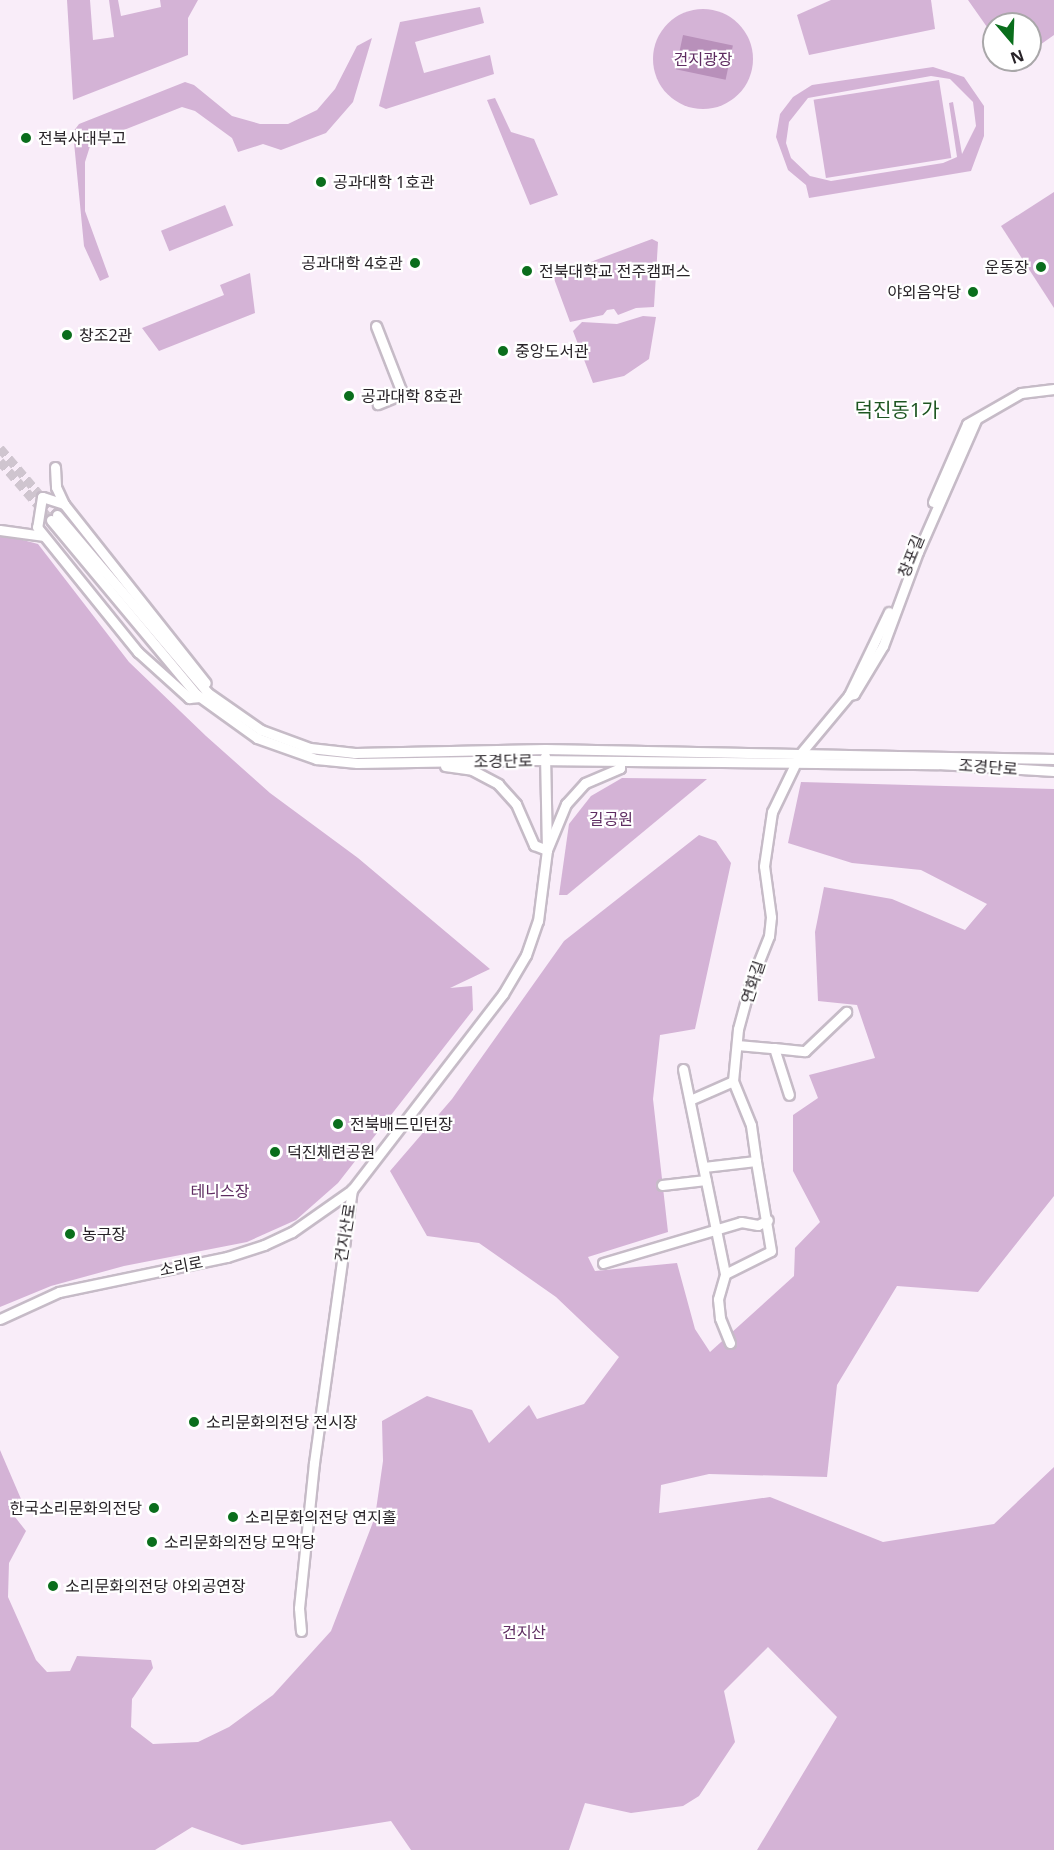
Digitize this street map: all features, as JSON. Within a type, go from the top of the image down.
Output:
[{"type":"street","points":[[376,326],[401,390],[397,396],[378,404]]},
{"type":"street","name":"창포길","points":[[800,754],[849,695],[849,689],[878,641],[967,424],[1021,393],[1054,389]]},
{"type":"street","points":[[55,467],[56,488],[64,504],[184,652],[209,688],[204,695],[189,698],[138,652],[36,527],[42,497],[64,504]]},
{"type":"street","name":"조경단로","points":[[54,518],[204,695],[233,725],[289,752],[334,762],[545,760],[938,764],[1054,771]]},
{"type":"street","points":[[0,530],[43,536]]},
{"type":"street","name":"조경단로","points":[[204,695],[261,730],[331,752],[545,749],[1054,759]]},
{"type":"street","name":"건지산로","points":[[301,1631],[299,1608],[314,1463],[352,1190],[517,971],[538,921],[547,850],[545,749]]},
{"type":"street","name":"연화길","points":[[733,1081],[751,981],[769,936],[771,917],[764,888],[767,839],[772,812],[800,754]]},
{"type":"street","points":[[425,762],[472,770],[498,784],[516,804],[534,845],[547,850],[566,804],[585,783],[620,768],[620,761]]},
{"type":"street","points":[[738,1045],[805,1051],[846,1011]]},
{"type":"street","points":[[774,1048],[789,1095]]},
{"type":"street","points":[[683,1069],[725,1274],[718,1299],[720,1318],[730,1342]]},
{"type":"street","points":[[690,1100],[733,1081],[751,1125],[768,1220],[771,1251],[725,1274]]},
{"type":"street","points":[[704,1167],[756,1161]]},
{"type":"street","points":[[662,1185],[706,1180]]},
{"type":"street","name":"소리로","points":[[0,1319],[59,1292],[227,1257],[264,1245],[292,1232],[352,1190]]},
{"type":"street","points":[[603,1263],[741,1222],[758,1225],[768,1220]]},
{"type":"green space","points":[[67,0],[90,0],[93,40],[114,37],[109,0],[118,0],[121,16],[161,7],[160,0],[198,0],[188,18],[188,55],[73,100]]},
{"type":"green space","points":[[831,0],[931,0],[935,29],[809,55],[797,15]]},
{"type":"green space","points":[[968,0],[1054,0],[1054,35],[1042,44],[1042,12],[982,12],[982,20]]},
{"type":"green space","points":[[480,7],[484,23],[415,42],[424,73],[490,55],[494,74],[386,109],[379,106],[400,22]]},
{"type":"green space","name":"건지광장","points":[[703,9],[722,13],[738,24],[749,40],[753,59],[749,78],[738,94],[722,105],[703,109],[684,105],[668,94],[657,78],[653,59],[657,40],[668,24],[684,13]]},
{"type":"green space","points":[[372,38],[353,102],[326,133],[281,150],[263,144],[238,152],[232,138],[195,111],[182,107],[91,143],[85,162],[85,211],[109,277],[100,281],[84,246],[73,132],[79,124],[185,82],[194,85],[232,116],[260,124],[288,124],[317,110],[335,89],[357,46]]},
{"type":"green space","points":[[933,67],[964,77],[984,106],[984,136],[971,171],[809,198],[806,185],[788,170],[776,137],[780,114],[793,97],[812,85]],"holes":[[[931,76],[950,79],[973,102],[976,126],[962,154],[953,102],[949,103],[957,157],[943,163],[831,181],[810,176],[791,158],[786,143],[789,122],[808,98]]]},
{"type":"green space","points":[[939,80],[951,158],[826,178],[814,100]]},
{"type":"green space","points":[[495,98],[511,132],[534,139],[558,195],[530,205],[487,100]]},
{"type":"green space","name":"운동장","points":[[1054,192],[1054,308],[1001,226]]},
{"type":"green space","points":[[225,205],[233,225],[169,251],[161,231]]},
{"type":"green space","points":[[652,239],[658,242],[654,307],[636,308],[618,315],[614,309],[607,310],[603,315],[570,322],[553,276]]},
{"type":"green space","points":[[250,273],[255,313],[159,351],[142,328],[224,295],[220,285]]},
{"type":"green space","points":[[643,316],[656,317],[649,359],[624,376],[593,383],[573,331],[582,322],[617,324]]},
{"type":"green space","name":"테니스장","points":[[0,534],[38,544],[129,662],[206,736],[270,793],[358,858],[490,969],[450,988],[472,986],[473,1010],[338,1183],[296,1220],[247,1242],[124,1266],[51,1286],[0,1307]]},
{"type":"green space","name":"길공원","points":[[622,778],[707,779],[567,895],[559,895],[569,824],[591,796]]},
{"type":"green space","name":"건지산","points":[[801,782],[1054,789],[1054,1196],[978,1292],[897,1286],[837,1385],[827,1477],[709,1474],[661,1485],[659,1513],[770,1497],[883,1542],[994,1524],[1054,1467],[1054,1850],[757,1850],[837,1717],[768,1647],[724,1691],[735,1742],[699,1796],[683,1806],[631,1813],[585,1803],[569,1850],[411,1850],[391,1821],[242,1845],[192,1827],[155,1850],[0,1850],[0,1450],[24,1506],[15,1517],[26,1531],[9,1563],[8,1597],[36,1660],[47,1672],[70,1671],[77,1656],[151,1660],[153,1668],[132,1699],[131,1727],[153,1744],[198,1742],[229,1727],[273,1695],[331,1631],[375,1517],[383,1461],[382,1421],[427,1396],[472,1410],[489,1443],[529,1405],[537,1419],[584,1404],[619,1357],[556,1297],[479,1243],[427,1236],[390,1171],[452,1099],[564,941],[699,835],[716,841],[731,863],[695,1029],[660,1035],[653,1099],[668,1232],[588,1257],[595,1271],[677,1263],[695,1329],[710,1352],[794,1276],[795,1248],[820,1222],[793,1171],[793,1115],[818,1098],[809,1075],[875,1058],[857,1005],[818,1001],[815,932],[824,887],[892,899],[965,930],[987,904],[921,870],[852,863],[788,843]]},
{"type":"shaded area","points":[[683,35],[733,46],[726,80],[676,69]]},
{"type":"tunnel","points":[[0,448],[57,515]]},
{"type":"tunnel","points":[[0,461],[51,520]]},
{"type":"place","name":"전북사대부고","points":[[26,138]]},
{"type":"place","name":"공과대학 1호관","points":[[321,182]]},
{"type":"place","name":"공과대학 4호관","points":[[415,263]]},
{"type":"place","name":"운동장","points":[[1041,267]]},
{"type":"place","name":"전북대학교 전주캠퍼스","points":[[527,271]]},
{"type":"place","name":"야외음악당","points":[[973,292]]},
{"type":"place","name":"창조2관","points":[[67,335]]},
{"type":"place","name":"중앙도서관","points":[[503,351]]},
{"type":"place","name":"공과대학 8호관","points":[[349,396]]},
{"type":"place","name":"전북배드민턴장","points":[[338,1124]]},
{"type":"place","name":"덕진체련공원","points":[[275,1152]]},
{"type":"place","name":"농구장","points":[[70,1234]]},
{"type":"place","name":"소리문화의전당 전시장","points":[[194,1422]]},
{"type":"place","name":"한국소리문화의전당","points":[[154,1508]]},
{"type":"place","name":"소리문화의전당 연지홀","points":[[233,1517]]},
{"type":"place","name":"소리문화의전당 모악당","points":[[152,1542]]},
{"type":"place","name":"소리문화의전당 야외공연장","points":[[53,1586]]},
{"type":"district","name":"덕진동1가","points":[[897,409]]}]
